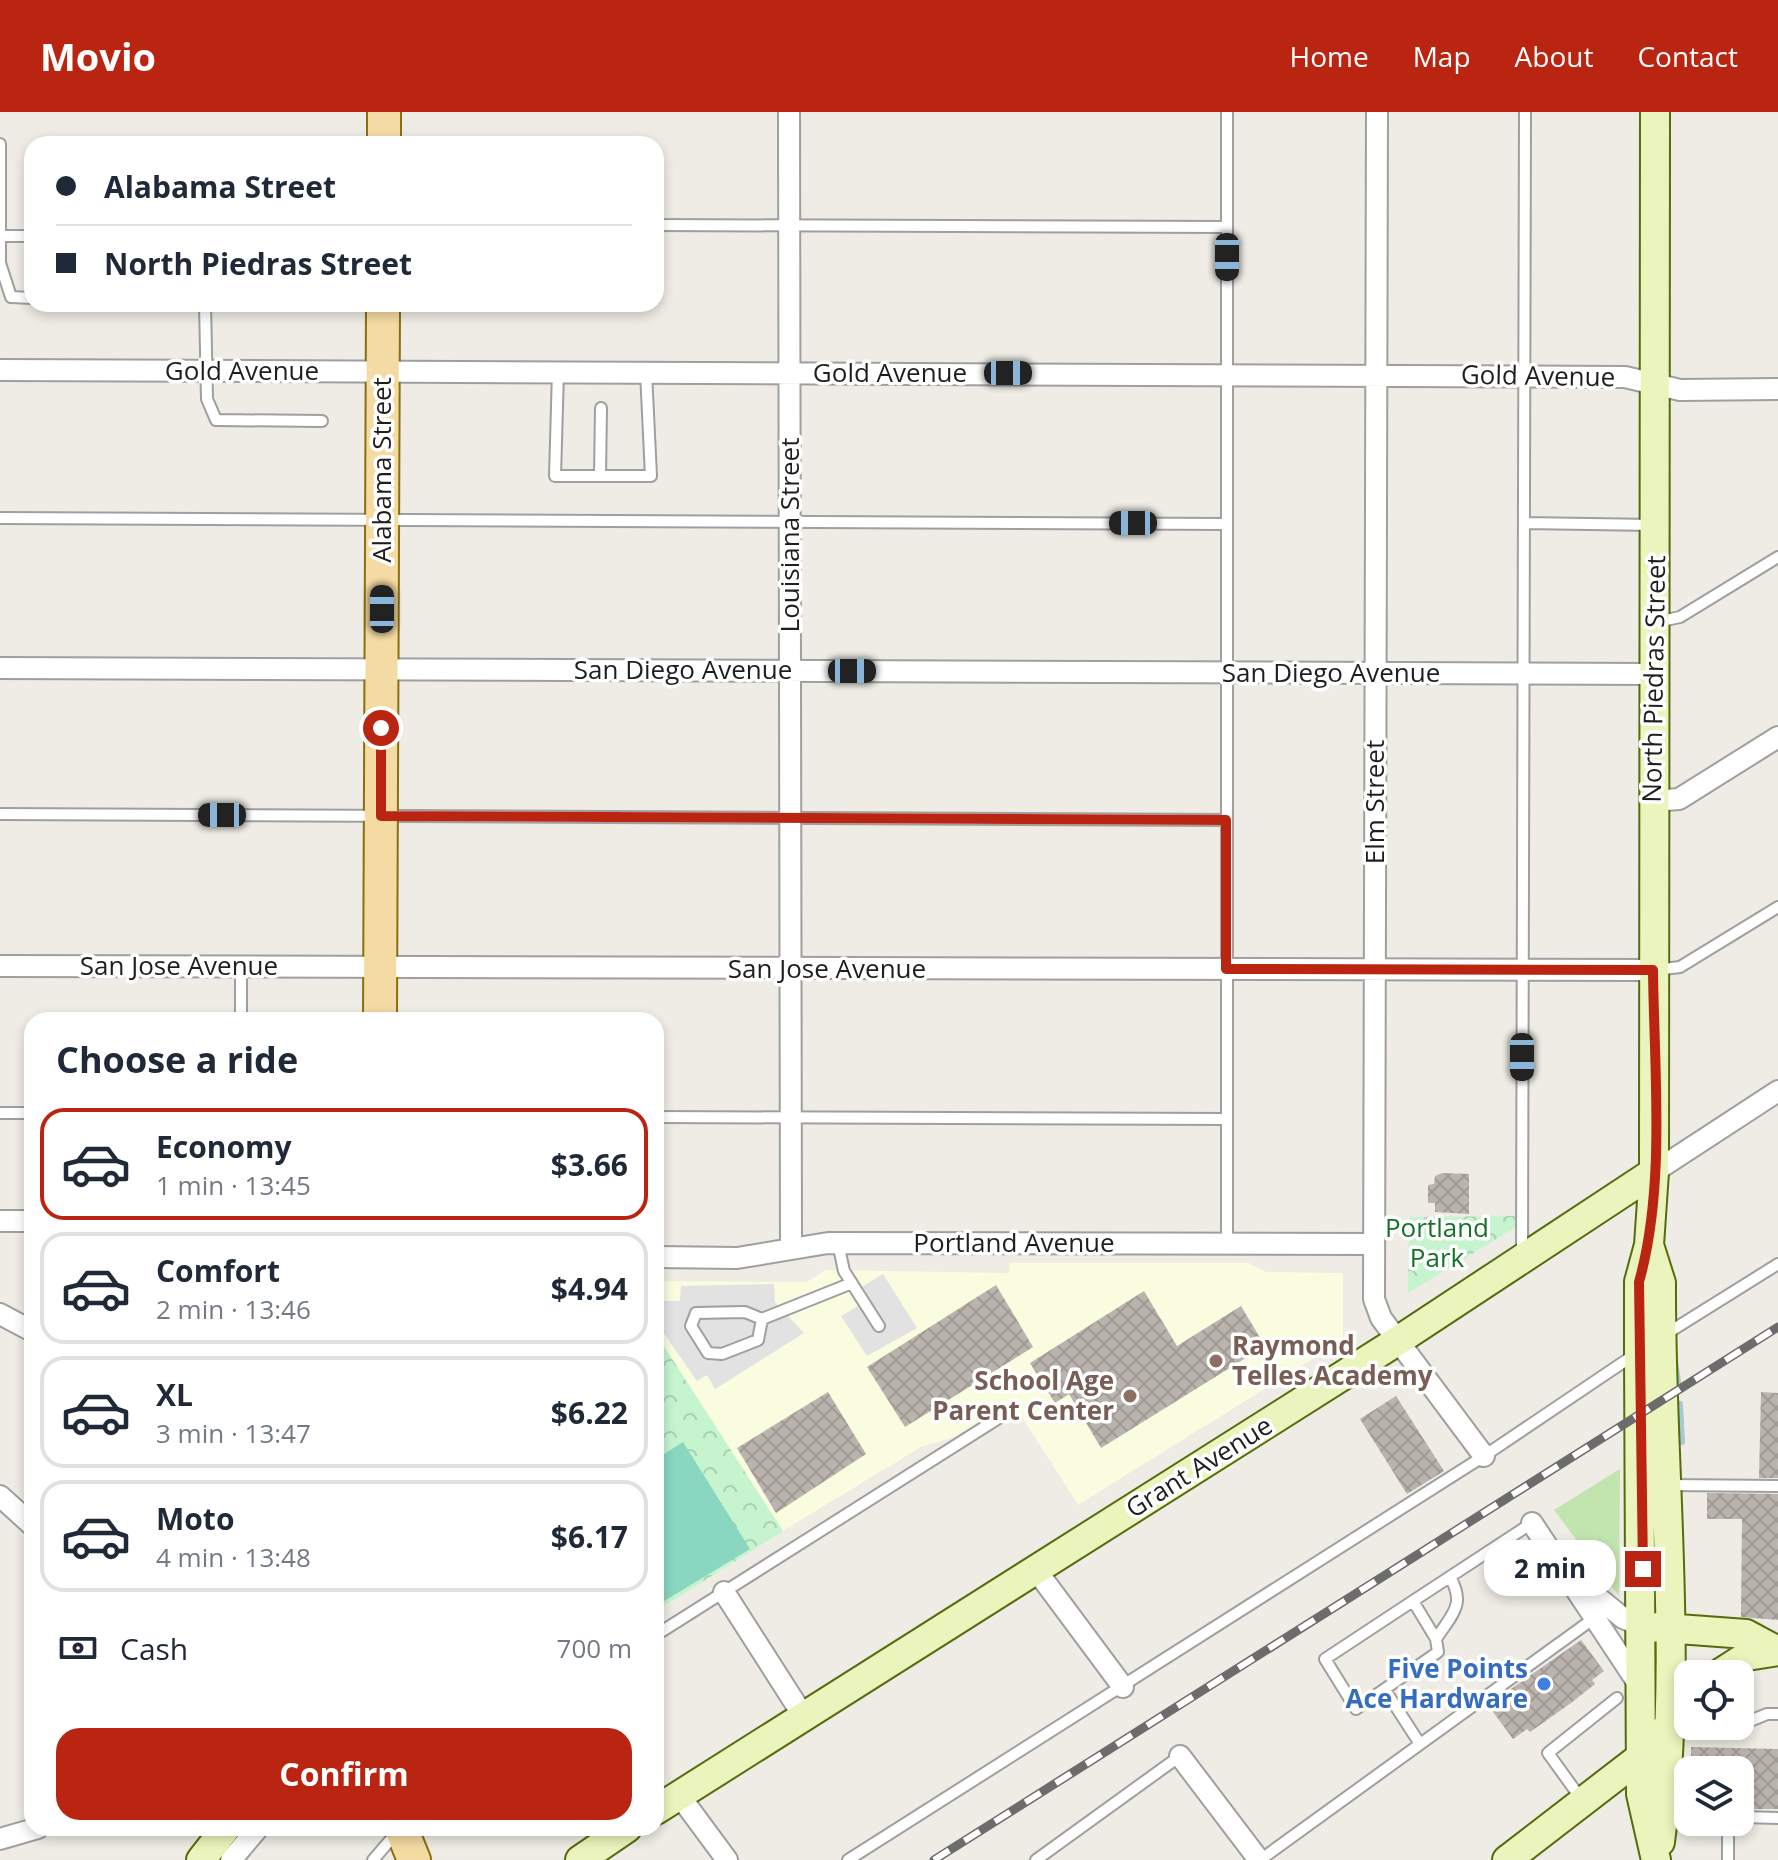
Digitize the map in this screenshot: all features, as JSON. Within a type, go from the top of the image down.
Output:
[{"type":"main road","points":[[384,112],[384,136]]},
{"type":"main road","name":"North Piedras Street","points":[[1655,112],[1654,1172],[1649,1245],[1639,1282],[1650,1344],[1666,1485],[1656,1628],[1629,1693],[1642,1756],[1641,1794],[1657,1860]]},
{"type":"main road","name":"Alabama Street","points":[[380,1012],[383,312]]},
{"type":"main road","name":"Grant Avenue","points":[[668,1803],[1399,1340],[1654,1172]]},
{"type":"main road","name":"North Piedras Street","points":[[1650,1344],[1656,1628],[1674,1794]]},
{"type":"main road","points":[[1656,1628],[1746,1634],[1778,1651]]},
{"type":"main road","points":[[1741,1660],[1747,1656],[1778,1651]]},
{"type":"main road","points":[[1507,1860],[1642,1756],[1674,1719]]},
{"type":"main road","name":"North Piedras Street","points":[[1657,1860],[1674,1822]]},
{"type":"main road","points":[[201,1860],[220,1836]]},
{"type":"main road","points":[[404,1836],[414,1860]]},
{"type":"main road","points":[[580,1860],[615,1836]]},
{"type":"street","name":"Louisiana Street","points":[[789,112],[791,1247]]},
{"type":"street","name":"Elm Street","points":[[1377,112],[1376,1310],[1484,1456]]},
{"type":"street","name":"Gold Avenue","points":[[0,370],[1625,377],[1680,390],[1778,389]]},
{"type":"street","name":"San Diego Avenue","points":[[0,668],[1654,674]]},
{"type":"street","points":[[1653,801],[1679,799],[1778,737]]},
{"type":"street","name":"San Jose Avenue","points":[[0,966],[1653,970]]},
{"type":"street","name":"Grant Avenue","points":[[1654,1172],[1778,1091]]},
{"type":"street","points":[[0,1221],[24,1221]]},
{"type":"street","name":"Portland Avenue","points":[[664,1257],[737,1258],[791,1247],[838,1243],[1374,1244]]},
{"type":"street","points":[[0,1314],[24,1327]]},
{"type":"street","points":[[0,1496],[24,1518]]},
{"type":"street","points":[[1532,1523],[1566,1571],[1629,1693]]},
{"type":"street","points":[[1036,1570],[1123,1687]]},
{"type":"street","points":[[1566,1571],[1603,1604],[1656,1628]]},
{"type":"street","points":[[724,1592],[804,1717]]},
{"type":"street","points":[[1180,1756],[1259,1860]]},
{"type":"street","points":[[668,1803],[727,1860]]},
{"type":"street","points":[[0,1839],[24,1832]]},
{"type":"street","points":[[231,1860],[251,1836]]},
{"type":"lane","points":[[1227,112],[1227,1244]]},
{"type":"lane","points":[[1522,1259],[1525,112]]},
{"type":"lane","points":[[0,144],[0,263],[11,297],[24,298]]},
{"type":"lane","points":[[664,225],[1227,227]]},
{"type":"lane","points":[[0,236],[24,236]]},
{"type":"lane","points":[[205,312],[207,399],[216,420],[322,421]]},
{"type":"lane","points":[[558,372],[555,476],[651,476],[646,372]]},
{"type":"lane","points":[[600,476],[601,408]]},
{"type":"lane","points":[[0,518],[1226,524]]},
{"type":"lane","points":[[1524,523],[1656,525]]},
{"type":"lane","points":[[1655,623],[1680,617],[1778,557]]},
{"type":"lane","points":[[0,814],[1226,820]]},
{"type":"lane","points":[[1653,970],[1680,967],[1778,907]]},
{"type":"lane","points":[[241,966],[241,1012]]},
{"type":"lane","points":[[0,1113],[24,1113]]},
{"type":"lane","points":[[664,1117],[1226,1119]]},
{"type":"lane","points":[[838,1243],[844,1271],[879,1326]]},
{"type":"lane","points":[[848,1860],[1484,1456],[1650,1344],[1778,1264]]},
{"type":"lane","points":[[762,1319],[758,1340],[722,1354],[708,1353],[691,1326],[696,1313],[745,1312],[762,1319],[852,1283]]},
{"type":"lane","points":[[664,1630],[1002,1416]]},
{"type":"lane","points":[[1666,1485],[1778,1486]]},
{"type":"lane","points":[[1413,1601],[1436,1639],[1438,1652],[1356,1709],[1325,1659],[1413,1601],[1532,1523]]},
{"type":"lane","points":[[1436,1639],[1458,1604],[1459,1593],[1450,1577]]},
{"type":"lane","points":[[1259,1860],[1593,1619]]},
{"type":"lane","points":[[1385,1690],[1420,1744]]},
{"type":"lane","points":[[1583,1801],[1548,1753],[1629,1693]]},
{"type":"lane","points":[[1754,1719],[1778,1714]]},
{"type":"lane","points":[[1036,1860],[1180,1756]]},
{"type":"lane","points":[[1754,1817],[1778,1818]]},
{"type":"lane","points":[[373,1860],[393,1836]]},
{"type":"lane","points":[[1728,1838],[1728,1860]]},
{"type":"shaded area","points":[[1010,1263],[1249,1263],[1266,1272],[1343,1273],[1343,1340],[1078,1505],[1012,1401],[954,1437],[921,1447],[783,1531],[664,1346],[664,1281],[807,1282],[825,1270],[1009,1273]]},
{"type":"shaded area","points":[[883,1274],[917,1328],[867,1356],[841,1316],[868,1300],[860,1288]]},
{"type":"shaded area","points":[[774,1284],[775,1302],[804,1333],[715,1389],[707,1375],[697,1381],[664,1334],[664,1301],[680,1301],[681,1286]]},
{"type":"green space","name":"Portland Park","points":[[1516,1216],[1516,1227],[1408,1293],[1409,1217]]},
{"type":"green space","points":[[664,1346],[783,1531],[664,1606]]},
{"type":"green space","points":[[683,1442],[750,1549],[664,1601],[664,1454]]},
{"type":"green space","points":[[1620,1469],[1619,1596],[1554,1510]]},
{"type":"building","points":[[1442,1173],[1469,1174],[1469,1214],[1435,1212],[1435,1203],[1428,1203],[1428,1185],[1434,1184],[1435,1176]]},
{"type":"building","points":[[996,1285],[1033,1347],[905,1427],[867,1367]]},
{"type":"building","name":"Raymond Telles Academy","points":[[1144,1291],[1177,1346],[1241,1306],[1265,1346],[1101,1448],[1069,1394],[1055,1403],[1030,1363]]},
{"type":"building","points":[[828,1392],[866,1454],[776,1513],[737,1448]]},
{"type":"building","points":[[1761,1392],[1778,1393],[1778,1478],[1759,1478]]},
{"type":"building","points":[[1396,1396],[1444,1471],[1407,1494],[1360,1419]]},
{"type":"building","points":[[1707,1493],[1778,1494],[1778,1620],[1741,1617],[1742,1519],[1707,1519]]},
{"type":"building","points":[[1581,1640],[1604,1671],[1592,1680],[1595,1684],[1571,1703],[1530,1732],[1527,1729],[1513,1739],[1488,1705]]},
{"type":"building","points":[[1691,1747],[1778,1749],[1778,1809],[1754,1809],[1754,1756],[1691,1756]]},
{"type":"waterway","points":[[1675,1362],[1678,1382]]},
{"type":"waterway","points":[[1680,1404],[1682,1442]]},
{"type":"railway","points":[[934,1860],[1778,1327]]},
{"type":"place","name":"Raymond Telles Academy","points":[[1216,1361]]},
{"type":"place","name":"School Age Parent Center","points":[[1130,1396]]},
{"type":"place","name":"Five Points Ace Hardware","points":[[1544,1684]]},
{"type":"route","points":[[381,728],[381,816],[1226,820],[1226,969],[1653,970],[1654,1172],[1649,1245],[1639,1282],[1643,1569]]}]
